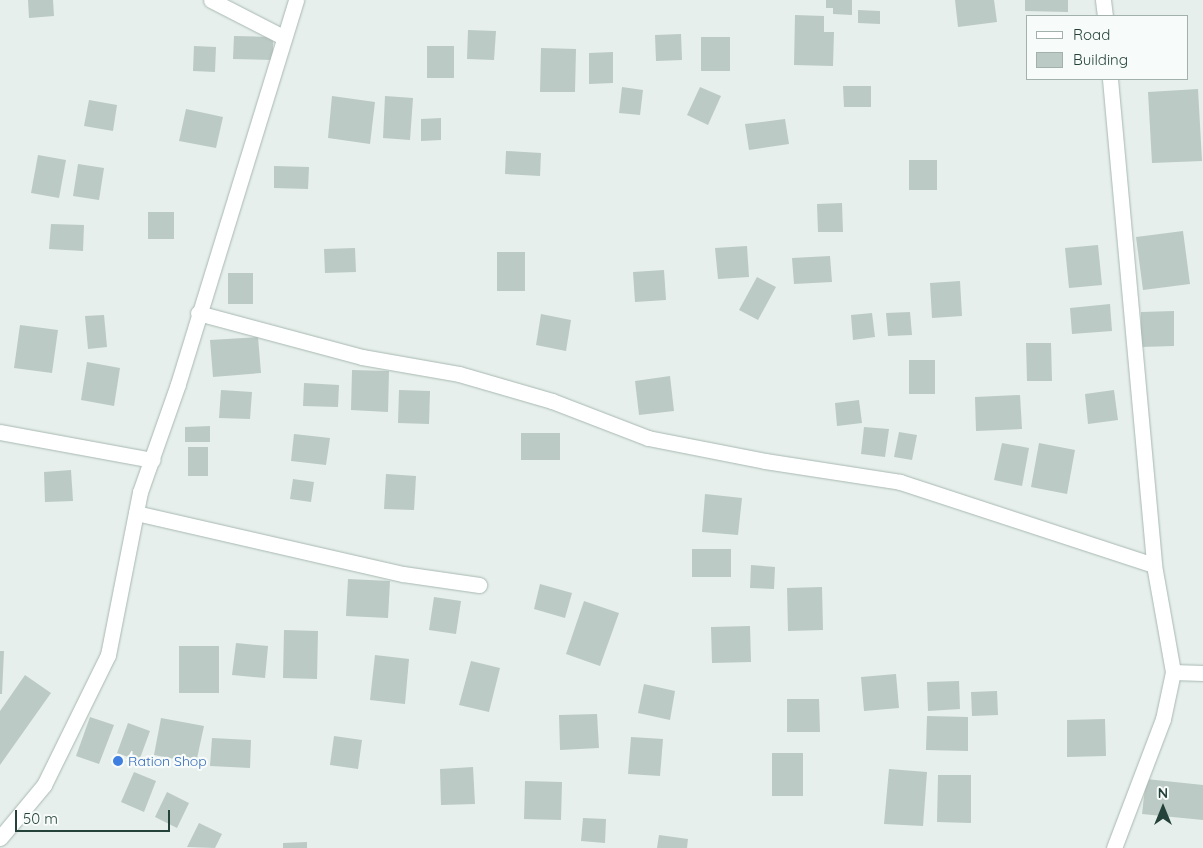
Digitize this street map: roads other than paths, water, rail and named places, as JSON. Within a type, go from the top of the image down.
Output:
[{"type":"street","points":[[211,0],[283,37]]},
{"type":"street","points":[[0,838],[44,785],[108,655],[136,513],[296,0]]},
{"type":"street","points":[[1103,0],[1105,15]]},
{"type":"street","points":[[1110,80],[1154,565],[1173,672],[1163,719],[1114,848]]},
{"type":"street","points":[[198,313],[362,357],[459,374],[552,401],[648,438],[765,461],[900,482],[1154,565]]},
{"type":"street","points":[[0,432],[152,460]]},
{"type":"street","points":[[136,513],[403,574],[479,585]]},
{"type":"street","points":[[1173,672],[1203,673]]},
{"type":"place","name":"Ration Shop","points":[[118,761]]}]
